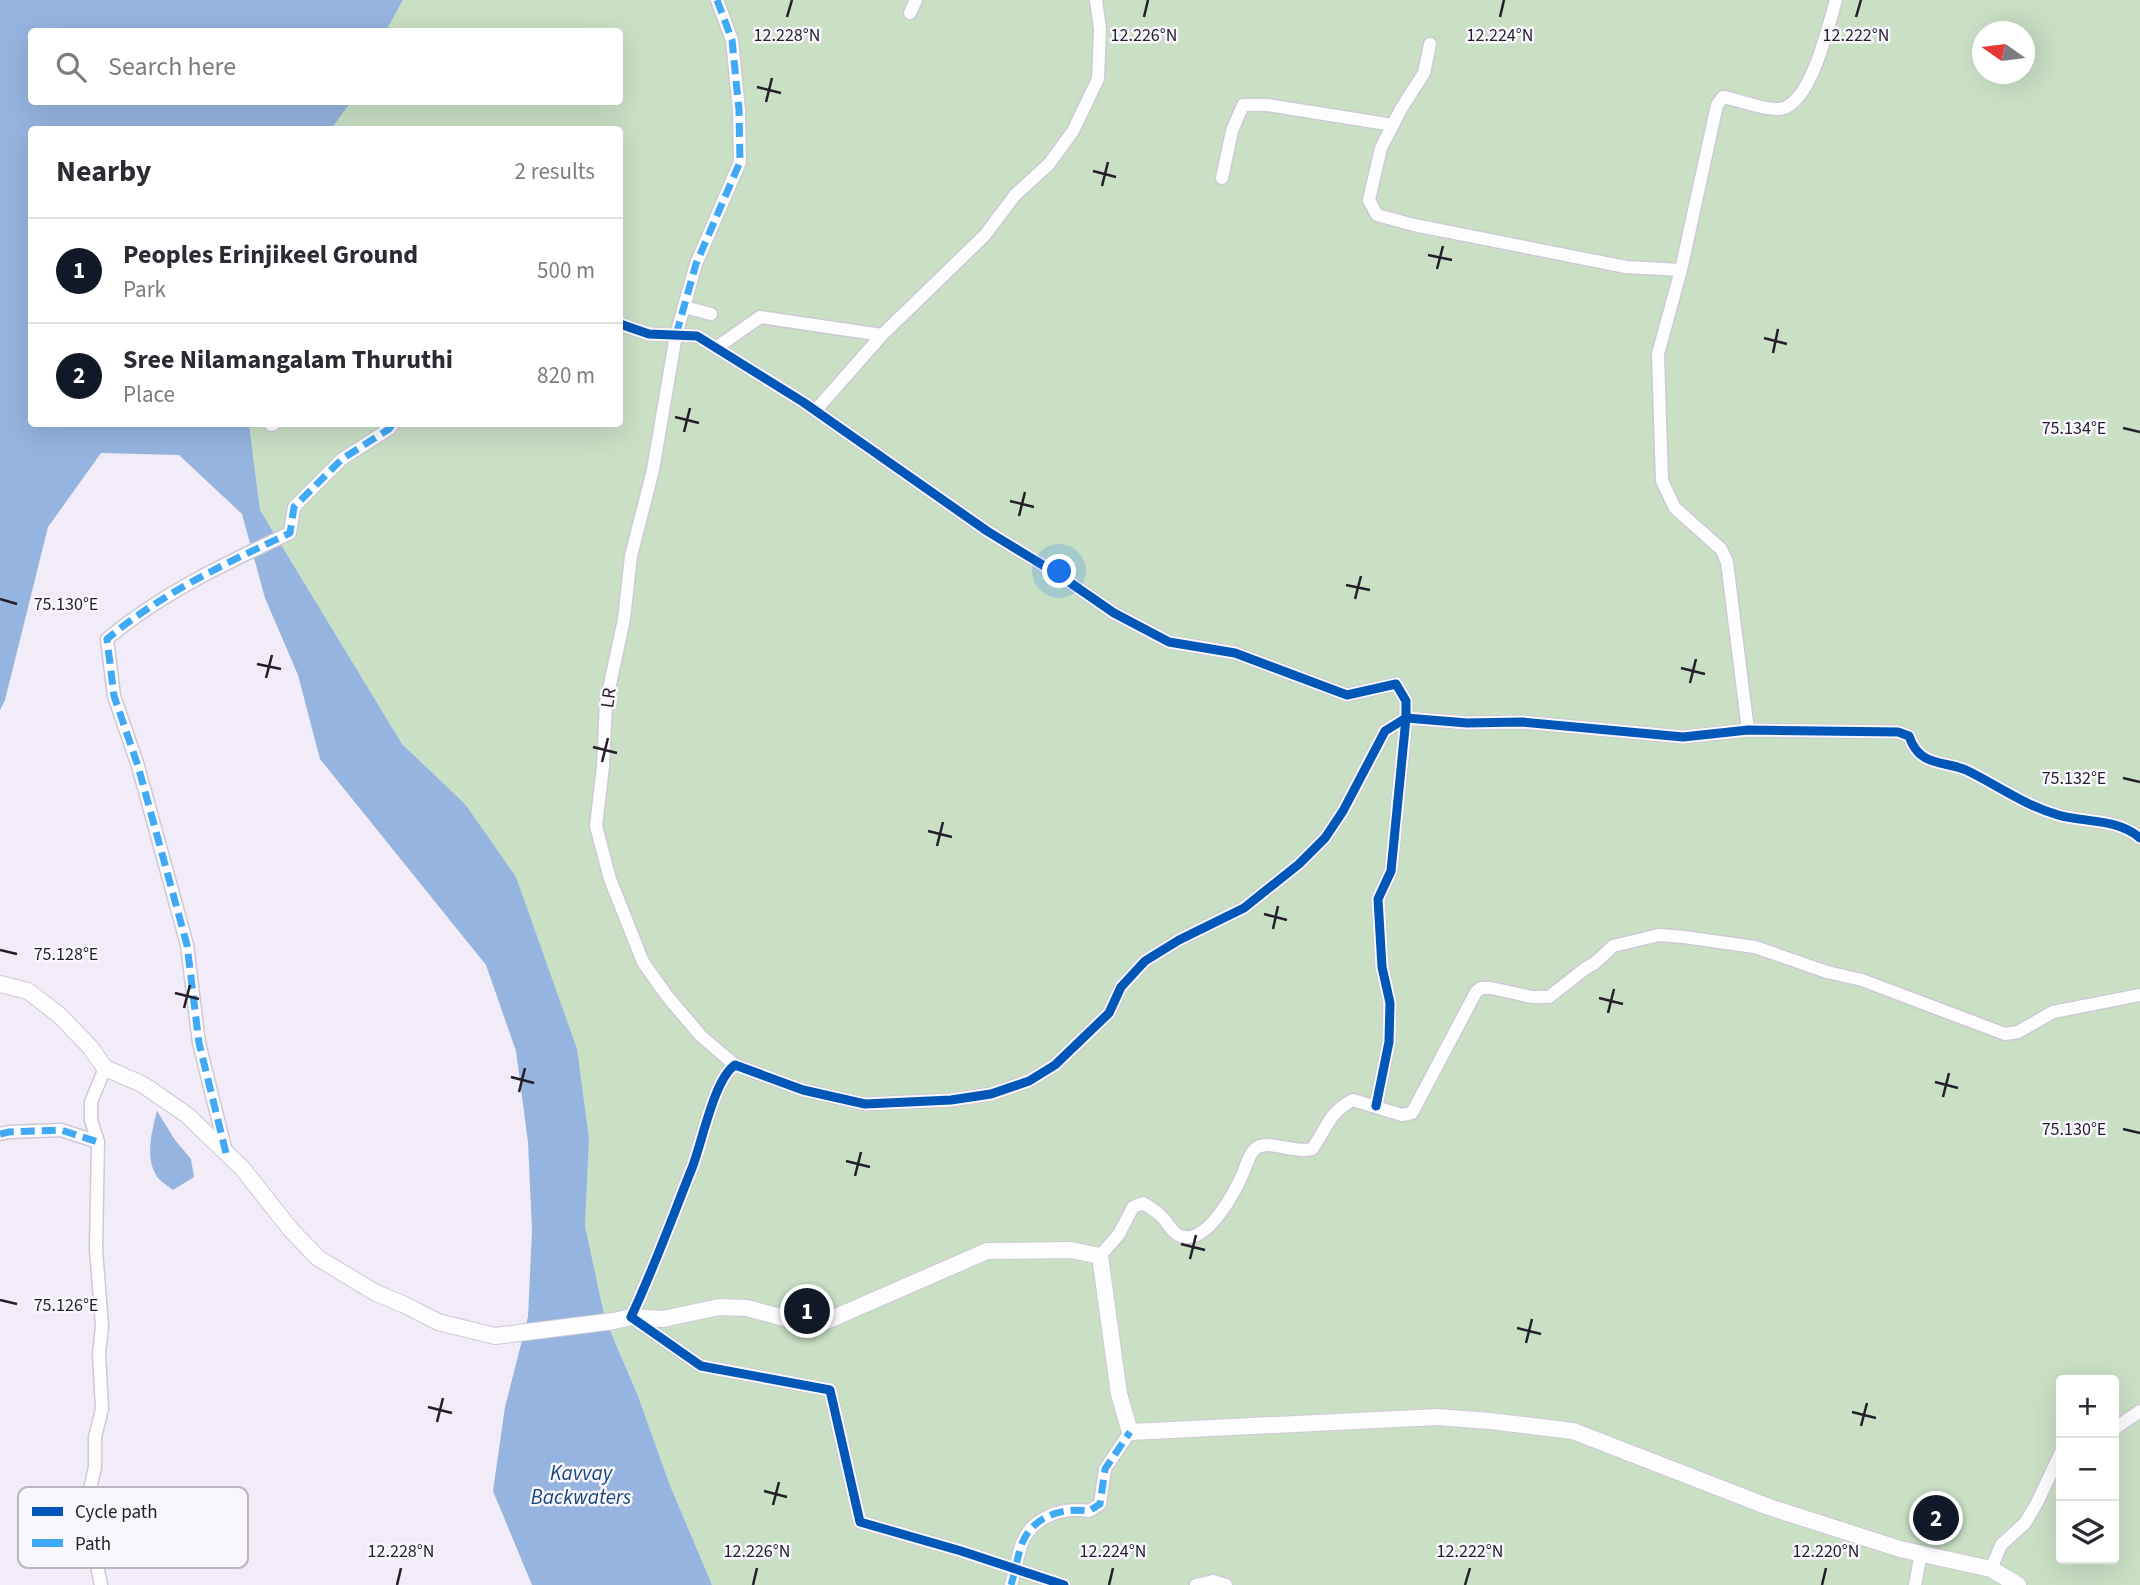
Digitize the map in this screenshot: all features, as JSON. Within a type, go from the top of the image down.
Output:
[{"type":"main road","points":[[0,984],[28,991],[59,1015],[90,1046],[105,1068],[142,1084],[187,1115],[242,1168],[290,1230],[318,1258],[376,1293],[438,1322],[495,1336],[631,1317],[663,1319],[719,1307],[747,1308],[784,1318],[822,1323],[987,1251],[1071,1250],[1100,1256],[1119,1394],[1130,1432],[1437,1417],[1573,1431],[1769,1507],[1921,1553],[1991,1569],[2018,1585]]},
{"type":"street","name":"LR","points":[[717,0],[732,40],[739,110],[740,162],[695,264],[676,335],[653,470],[631,556],[624,618],[606,703],[603,766],[596,826],[610,879],[643,962],[701,1036],[735,1065]]},
{"type":"street","points":[[910,13],[916,0]]},
{"type":"street","points":[[815,411],[882,335],[985,235],[1015,195],[1049,164],[1073,131],[1098,79],[1100,29],[1096,0]]},
{"type":"street","points":[[1748,730],[1727,562],[1721,549],[1675,508],[1662,481],[1658,354],[1681,270],[1717,105],[1723,97],[1777,109],[1789,107],[1796,101],[1811,78],[1836,0]]},
{"type":"street","points":[[1430,44],[1424,73],[1381,148],[1369,200],[1377,215],[1414,225],[1626,267],[1681,270]]},
{"type":"street","points":[[1222,178],[1232,131],[1243,105],[1268,104],[1393,125]]},
{"type":"street","points":[[684,307],[711,314]]},
{"type":"street","points":[[716,348],[760,317],[882,335]]},
{"type":"street","points":[[623,325],[649,334],[696,336],[815,411],[987,531],[1114,613],[1169,642],[1235,653],[1347,695],[1396,684],[1406,701],[1406,718],[1391,871],[1378,899],[1382,967],[1390,1003],[1389,1042],[1376,1106]]},
{"type":"street","points":[[226,1153],[199,1043],[187,945],[138,766],[114,696],[107,639],[131,619],[208,571],[290,533],[293,507],[342,459],[391,427]]},
{"type":"street","points":[[1064,1585],[860,1522],[830,1390],[701,1366],[631,1317],[652,1273],[727,1070],[735,1065],[803,1090],[865,1104],[951,1100],[991,1094],[1029,1081],[1055,1065],[1109,1013],[1121,987],[1145,961],[1179,940],[1244,908],[1299,864],[1325,838],[1343,811],[1385,732],[1406,718],[1467,723],[1522,722],[1683,737],[1748,730],[1898,732],[1909,736],[1913,747],[1922,756],[1963,769],[2025,804],[2082,821],[2112,823],[2131,830],[2140,838]]},
{"type":"street","points":[[1100,1256],[1119,1234],[1133,1207],[1143,1203],[1162,1217],[1173,1232],[1185,1238],[1203,1233],[1222,1209],[1256,1148],[1265,1144],[1301,1152],[1312,1149],[1330,1118],[1343,1105],[1353,1100],[1402,1115],[1412,1113],[1476,992],[1481,988],[1491,988],[1532,997],[1549,997],[1613,946],[1659,935],[1755,947],[1826,972],[1863,980],[2005,1034],[2018,1032],[2053,1012],[2140,995]]},
{"type":"street","points":[[90,1487],[95,1466],[95,1437],[102,1409],[99,1353],[102,1327],[96,1249],[98,1142],[92,1120],[91,1102],[105,1068]]},
{"type":"street","points":[[0,1134],[61,1130],[98,1142]]},
{"type":"street","points":[[2119,1426],[2140,1411]]},
{"type":"street","points":[[1011,1585],[1022,1544],[1042,1517],[1073,1509],[1090,1511],[1100,1504],[1105,1469],[1130,1432]]},
{"type":"street","points":[[1991,1569],[2001,1545],[2025,1523],[2038,1503],[2056,1463]]},
{"type":"street","points":[[1915,1585],[1921,1553]]},
{"type":"street","points":[[1196,1585],[1213,1581],[1226,1585]]},
{"type":"green space","points":[[403,0],[2140,0],[2140,1585],[712,1585],[605,1319],[585,1226],[589,1139],[465,804],[402,744],[260,510],[249,427],[623,427],[623,126],[333,126],[349,105],[623,105],[623,28],[388,28]]},
{"type":"water","name":"Kavvay Backwaters","points":[[0,0],[403,0],[388,28],[28,28],[28,105],[349,105],[333,126],[28,126],[28,427],[249,427],[260,510],[402,744],[465,804],[516,877],[577,1049],[589,1139],[585,1226],[605,1319],[712,1585],[532,1585],[493,1491],[505,1407],[528,1317],[532,1230],[528,1142],[516,1051],[486,965],[320,759],[298,675],[265,598],[242,514],[179,455],[101,453],[48,527],[5,700],[0,710]]},
{"type":"water","points":[[157,1111],[191,1159],[194,1177],[173,1190],[157,1177],[151,1160],[150,1143]]},
{"type":"marked path","points":[[676,335],[696,264],[740,162],[739,110],[732,40],[717,0]]},
{"type":"marked path","points":[[226,1153],[199,1043],[187,945],[138,766],[114,696],[107,639],[172,593],[290,533],[294,507],[342,459],[391,427]]},
{"type":"marked path","points":[[0,1134],[61,1130],[98,1142]]},
{"type":"marked path","points":[[1011,1585],[1021,1546],[1032,1528],[1048,1516],[1068,1511],[1089,1511],[1100,1504],[1105,1469],[1130,1432]]},
{"type":"cycle path","points":[[623,325],[649,334],[697,336],[803,402],[987,531],[1114,613],[1169,642],[1235,653],[1347,695],[1396,684],[1406,701],[1406,718],[1391,871],[1378,899],[1382,967],[1390,1003],[1389,1042],[1376,1106]]},
{"type":"cycle path","points":[[1064,1585],[860,1522],[830,1390],[701,1366],[631,1317],[692,1168],[715,1097],[721,1083],[735,1065],[803,1090],[865,1104],[951,1100],[991,1094],[1029,1081],[1055,1065],[1109,1013],[1121,987],[1145,961],[1179,940],[1244,908],[1299,864],[1325,838],[1343,811],[1385,731],[1406,718],[1467,723],[1522,722],[1683,737],[1748,730],[1898,732],[1909,736],[1924,757],[1966,770],[2034,806],[2058,815],[2121,827],[2140,838]]},
{"type":"place","name":"Peoples Erinjikeel Ground","points":[[807,1311]]},
{"type":"place","name":"Sree Nilamangalam Thuruthi","points":[[1936,1518]]}]
